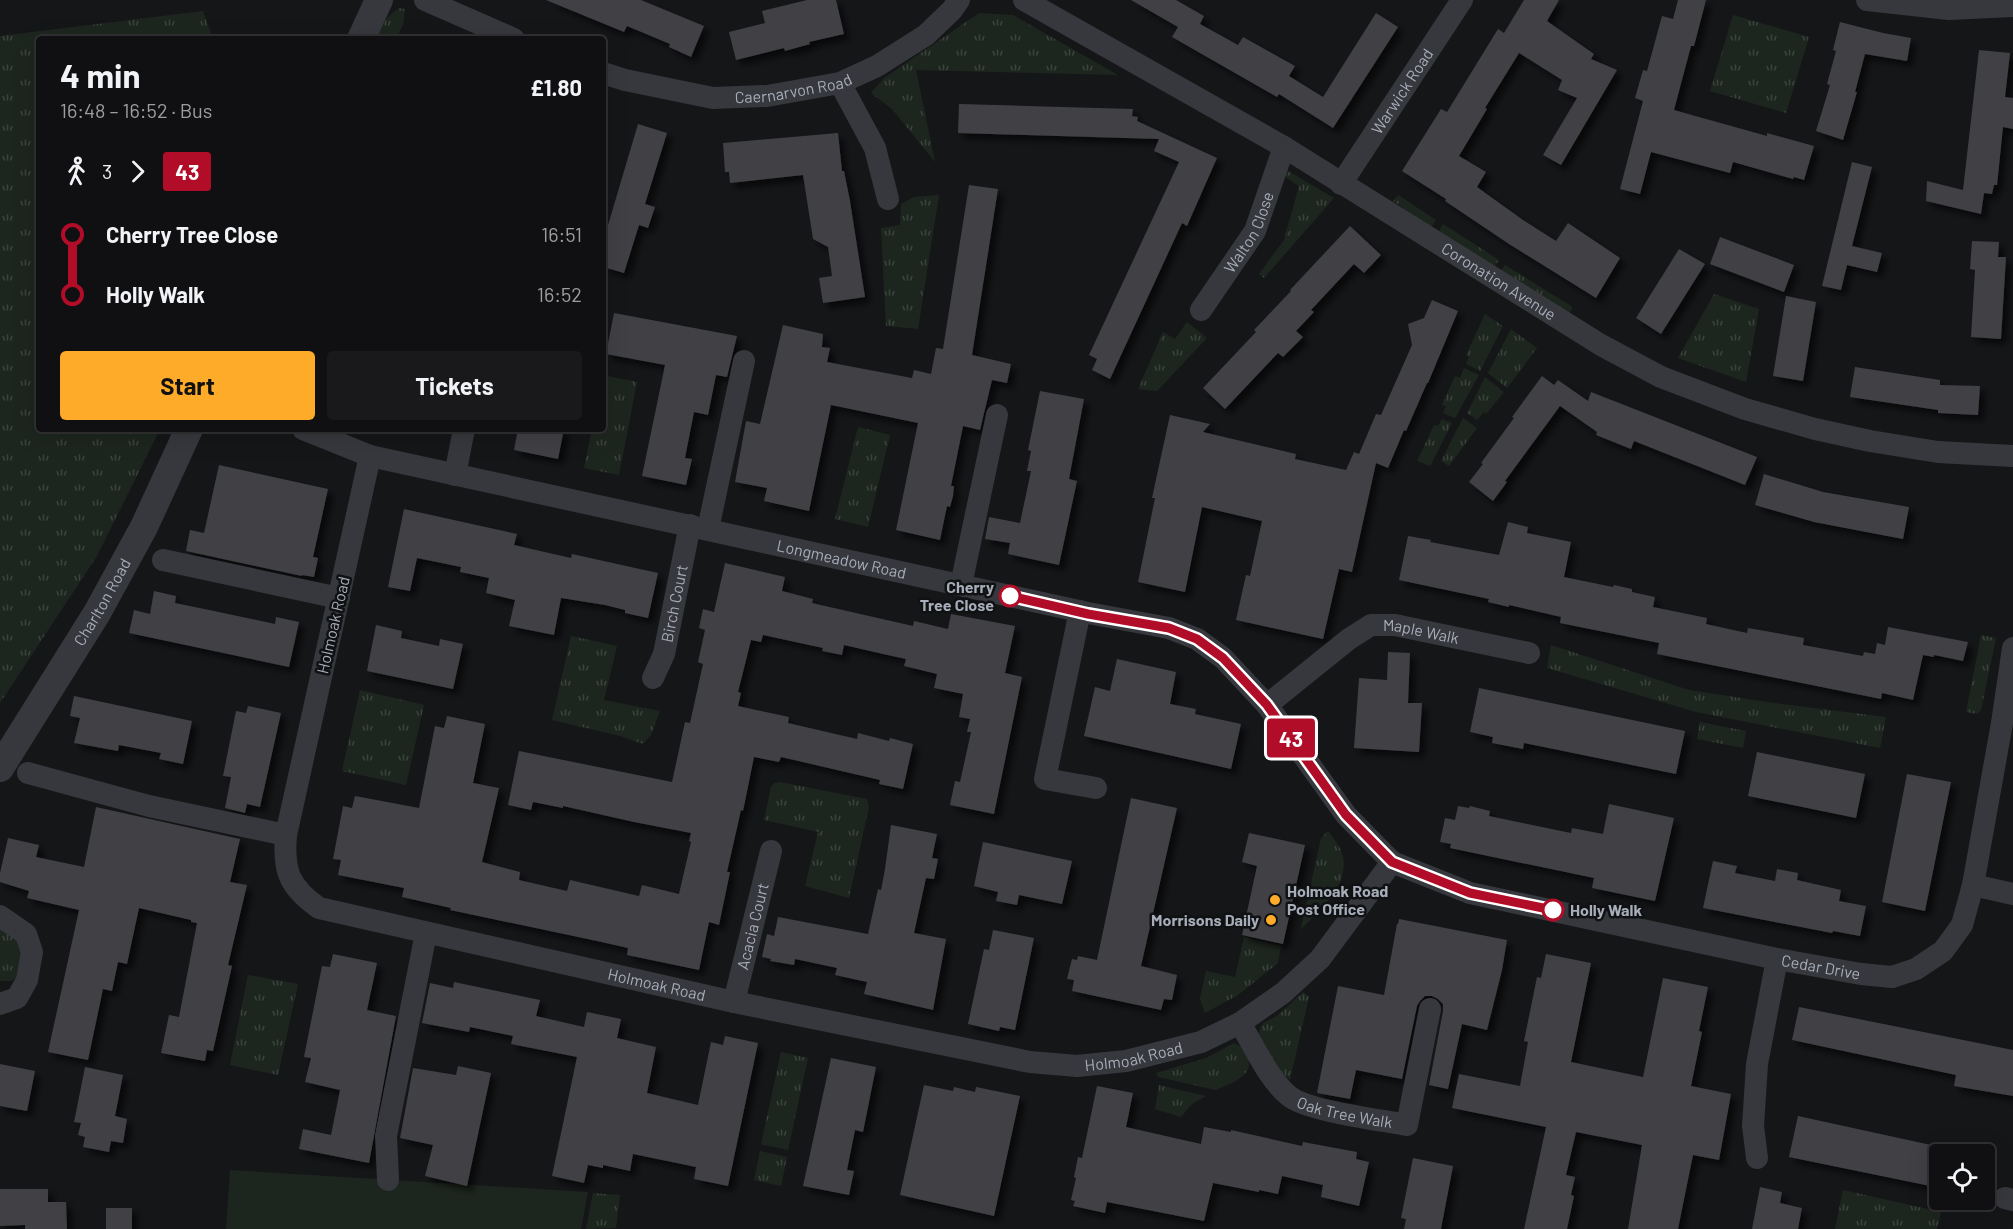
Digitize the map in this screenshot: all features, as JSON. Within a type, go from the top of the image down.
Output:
[{"type":"street","points":[[362,36],[379,0]]},
{"type":"street","points":[[425,0],[507,36]]},
{"type":"street","name":"Caernarvon Road","points":[[606,74],[713,98],[767,96],[840,83],[877,66],[926,35],[959,0]]},
{"type":"street","name":"Coronation Avenue","points":[[1024,0],[1284,147],[1600,345],[1661,376],[1745,408],[1815,429],[1938,452],[2013,456]]},
{"type":"street","name":"Warwick Road","points":[[1341,184],[1462,0]]},
{"type":"street","points":[[1867,0],[1949,9],[2013,6]]},
{"type":"street","points":[[840,83],[875,148],[888,199]]},
{"type":"street","name":"Walton Close","points":[[1201,310],[1255,231],[1284,147]]},
{"type":"street","name":"Birch Court","points":[[653,678],[664,654],[744,361]]},
{"type":"street","points":[[961,585],[997,415]]},
{"type":"street","name":"Charlton Road","points":[[0,768],[97,614],[144,526],[188,432]]},
{"type":"street","name":"Longmeadow Road","points":[[310,432],[370,456],[1080,611],[1169,628],[1197,639],[1223,658],[1267,705],[1346,815],[1392,862]]},
{"type":"street","points":[[455,475],[463,432]]},
{"type":"street","name":"Holmoak Road","points":[[370,456],[286,835],[285,856],[290,879],[301,896],[319,908],[734,1002],[1030,1062],[1077,1066],[1126,1061],[1201,1042],[1240,1023],[1283,993],[1320,959],[1392,862]]},
{"type":"street","points":[[163,560],[339,598]]},
{"type":"street","points":[[1080,611],[1045,779],[1096,788]]},
{"type":"street","name":"Maple Walk","points":[[1267,705],[1348,639],[1371,625],[1395,625],[1529,653]]},
{"type":"street","name":"Cedar Drive","points":[[1392,862],[1470,893],[1778,958],[1861,974],[1892,977],[1916,969],[1943,951],[1962,925],[1973,885],[2013,648]]},
{"type":"street","points":[[28,773],[149,806],[286,835]]},
{"type":"street","name":"Acacia Court","points":[[734,1002],[771,851]]},
{"type":"street","points":[[1973,885],[2013,894]]},
{"type":"street","points":[[0,916],[26,934],[32,952],[27,980],[17,998],[0,1005]]},
{"type":"street","points":[[388,1180],[386,1136],[426,933]]},
{"type":"street","points":[[1757,1158],[1753,1126],[1757,1065],[1778,958]]},
{"type":"street","name":"Oak Tree Walk","points":[[1240,1023],[1277,1084],[1291,1098],[1320,1109],[1407,1125],[1430,1009]]},
{"type":"green space","points":[[400,8],[405,9],[403,25],[398,36],[377,36],[385,21]]},
{"type":"green space","points":[[203,11],[212,36],[36,36],[36,432],[159,432],[97,556],[0,703],[0,36]]},
{"type":"green space","points":[[979,13],[1013,15],[1118,75],[916,70],[935,162],[892,109],[871,93],[884,78]]},
{"type":"green space","points":[[1733,15],[1809,37],[1786,113],[1710,91]]},
{"type":"green space","points":[[1288,171],[1334,198],[1264,278],[1259,274],[1284,240],[1299,186],[1282,175]]},
{"type":"green space","points":[[939,195],[918,329],[886,326],[881,228],[900,225],[901,204],[914,197]]},
{"type":"green space","points":[[1398,195],[1436,220],[1431,227],[1393,201]]},
{"type":"green space","points":[[1443,224],[1499,260],[1494,268],[1439,231]]},
{"type":"green space","points":[[1505,265],[1571,306],[1572,309],[1568,315],[1501,271]]},
{"type":"green space","points":[[1714,294],[1759,309],[1746,382],[1678,358]]},
{"type":"green space","points":[[1485,314],[1503,326],[1480,371],[1466,364],[1469,357],[1466,355]]},
{"type":"green space","points":[[1187,322],[1207,338],[1157,391],[1138,389],[1163,332],[1175,339]]},
{"type":"green space","points":[[1511,329],[1537,348],[1507,388],[1488,373]]},
{"type":"green space","points":[[1464,368],[1479,375],[1455,418],[1443,413],[1446,406],[1442,405],[1455,376],[1460,378]]},
{"type":"green space","points":[[606,376],[637,382],[619,475],[584,468],[591,432],[606,432]]},
{"type":"green space","points":[[1485,377],[1504,392],[1486,414],[1484,412],[1477,420],[1467,413]]},
{"type":"green space","points":[[1463,418],[1477,428],[1449,466],[1441,461]]},
{"type":"green space","points":[[1442,419],[1452,423],[1430,466],[1417,461],[1434,425],[1438,426]]},
{"type":"green space","points":[[858,427],[890,435],[868,527],[835,519]]},
{"type":"green space","points":[[1981,635],[1996,638],[1981,710],[1977,714],[1966,712]]},
{"type":"green space","points":[[571,636],[617,646],[604,700],[660,711],[651,735],[643,744],[620,736],[552,720]]},
{"type":"green space","points":[[1551,645],[1689,690],[1886,717],[1880,748],[1696,712],[1547,668]]},
{"type":"green space","points":[[360,690],[424,705],[406,785],[342,771]]},
{"type":"green space","points":[[1700,722],[1746,731],[1743,748],[1697,739]]},
{"type":"green space","points":[[780,782],[867,799],[869,807],[849,898],[805,886],[818,832],[764,820],[771,787],[774,783]]},
{"type":"green space","points":[[1328,831],[1343,856],[1342,878],[1331,897],[1301,929],[1321,838]]},
{"type":"green space","points":[[0,925],[16,938],[23,953],[16,978],[11,981],[0,981]]},
{"type":"green space","points":[[1244,937],[1281,946],[1278,963],[1238,995],[1205,1013],[1200,999],[1206,971],[1235,977]]},
{"type":"green space","points":[[248,975],[298,984],[278,1075],[230,1065]]},
{"type":"green space","points":[[1303,992],[1309,997],[1290,1080],[1280,1072],[1259,1035],[1260,1028],[1263,1023],[1277,1016]]},
{"type":"green space","points":[[1234,1043],[1244,1048],[1249,1063],[1248,1068],[1242,1077],[1216,1090],[1158,1077],[1156,1073],[1206,1058]]},
{"type":"green space","points":[[781,1052],[808,1058],[788,1150],[761,1144]]},
{"type":"green space","points":[[1159,1085],[1206,1096],[1192,1104],[1181,1117],[1155,1109]]},
{"type":"green space","points":[[760,1151],[787,1157],[781,1186],[754,1180]]},
{"type":"green space","points":[[230,1170],[588,1192],[581,1229],[226,1229]]},
{"type":"green space","points":[[1843,1190],[1941,1212],[1937,1229],[1835,1229]]},
{"type":"green space","points":[[593,1193],[620,1195],[616,1228],[586,1229]]},
{"type":"building","points":[[546,0],[641,0],[704,26],[691,57],[669,47],[670,44],[627,26],[624,32]]},
{"type":"building","points":[[807,0],[836,0],[844,34],[809,42],[810,44],[785,51],[784,48],[736,60],[729,32],[765,23],[762,11]]},
{"type":"building","points":[[1131,0],[1176,0],[1204,16],[1200,24],[1238,45],[1243,37],[1295,66],[1289,76],[1323,97],[1376,13],[1398,27],[1333,128],[1279,94],[1277,97],[1172,37],[1178,27]]},
{"type":"building","points":[[1524,0],[1559,0],[1547,21],[1594,54],[1591,59],[1617,70],[1561,165],[1543,155],[1577,98],[1558,90],[1562,80],[1519,53],[1459,156],[1486,172],[1477,187],[1556,241],[1568,223],[1620,258],[1596,298],[1509,244],[1402,171],[1441,109],[1447,112],[1498,29],[1504,33]]},
{"type":"building","points":[[1678,0],[1706,0],[1674,110],[1767,136],[1767,133],[1814,146],[1804,180],[1733,162],[1730,173],[1651,152],[1640,194],[1620,189],[1643,101],[1635,98],[1643,70],[1647,71],[1662,16],[1673,19]]},
{"type":"building","points":[[1840,22],[1911,38],[1907,61],[1865,54],[1843,140],[1816,131],[1830,85],[1827,84],[1836,51],[1833,50]]},
{"type":"building","points":[[1979,50],[2010,53],[2005,97],[2013,98],[2013,129],[2003,127],[1997,185],[1994,185],[1992,194],[1984,193],[1981,214],[1926,201],[1927,181],[1963,190]]},
{"type":"building","points":[[959,104],[1133,109],[1132,116],[1138,117],[1137,121],[1217,158],[1187,226],[1182,223],[1110,379],[1092,370],[1097,359],[1089,355],[1179,162],[1154,151],[1159,139],[958,133]]},
{"type":"building","points":[[638,124],[667,133],[645,204],[655,207],[648,228],[639,225],[624,273],[606,268],[606,232]]},
{"type":"building","points":[[838,133],[842,171],[844,171],[850,201],[865,297],[823,303],[819,278],[832,276],[828,247],[813,239],[803,175],[730,183],[729,172],[725,172],[723,143]]},
{"type":"building","points":[[1852,162],[1872,167],[1852,246],[1882,253],[1877,272],[1847,265],[1841,290],[1822,286]]},
{"type":"building","points":[[969,185],[998,189],[972,355],[1011,364],[1007,383],[992,380],[980,430],[963,426],[951,486],[954,486],[953,496],[950,507],[947,506],[940,540],[896,530],[918,423],[831,405],[809,511],[764,501],[767,488],[735,482],[746,421],[760,424],[783,325],[823,334],[822,347],[830,348],[827,362],[912,378],[914,370],[931,374],[936,348],[943,349]]},
{"type":"building","points":[[1350,226],[1381,255],[1364,273],[1354,264],[1311,310],[1314,312],[1296,331],[1303,337],[1283,357],[1278,353],[1225,409],[1203,388]]},
{"type":"building","points":[[1720,237],[1794,265],[1784,292],[1710,264]]},
{"type":"building","points":[[1972,241],[1999,242],[1998,257],[2006,257],[2001,339],[1971,337],[1975,270],[1970,269]]},
{"type":"building","points":[[1679,249],[1705,264],[1661,334],[1636,318]]},
{"type":"building","points":[[1786,296],[1816,302],[1803,381],[1773,376]]},
{"type":"building","points":[[1432,300],[1458,311],[1428,383],[1388,468],[1376,463],[1352,572],[1339,569],[1323,639],[1236,620],[1246,575],[1250,576],[1262,521],[1202,507],[1185,592],[1138,582],[1155,498],[1152,498],[1170,415],[1210,424],[1203,432],[1296,454],[1295,459],[1346,470],[1354,452],[1359,454],[1376,414],[1381,415],[1412,345],[1408,324],[1424,318]]},
{"type":"building","points":[[614,313],[737,336],[727,377],[716,375],[708,415],[694,412],[685,458],[692,459],[686,485],[642,476],[665,365],[606,354]]},
{"type":"building","points":[[1855,367],[1940,380],[1940,385],[1980,386],[1978,415],[1938,413],[1938,410],[1850,397]]},
{"type":"building","points":[[1542,376],[1554,385],[1558,380],[1588,401],[1591,392],[1757,457],[1745,485],[1634,441],[1631,449],[1596,435],[1597,432],[1560,406],[1493,501],[1469,482]]},
{"type":"building","points":[[1040,391],[1084,399],[1069,479],[1077,481],[1059,565],[1008,554],[1010,543],[985,539],[989,517],[1020,523],[1031,471],[1027,471],[1031,451],[1028,450]]},
{"type":"building","points":[[517,432],[563,432],[558,459],[514,450]]},
{"type":"building","points":[[219,465],[328,489],[313,557],[318,558],[314,577],[186,551],[190,530],[204,533]]},
{"type":"building","points":[[1764,474],[1823,492],[1909,507],[1903,539],[1814,522],[1755,505]]},
{"type":"building","points":[[404,509],[517,534],[514,545],[571,558],[572,554],[658,573],[648,618],[625,613],[625,610],[605,605],[561,598],[554,635],[509,626],[515,600],[486,593],[489,578],[460,572],[461,567],[417,558],[410,591],[388,587]]},
{"type":"building","points":[[1508,522],[1528,527],[1527,533],[1571,542],[1564,577],[1632,589],[1632,592],[1655,597],[1653,607],[1707,618],[1706,624],[1747,633],[1748,628],[1804,638],[1803,645],[1863,656],[1864,652],[1875,654],[1877,643],[1885,645],[1888,627],[1968,642],[1963,661],[1923,655],[1913,700],[1882,693],[1881,699],[1657,654],[1659,643],[1560,623],[1561,617],[1509,605],[1509,607],[1488,602],[1489,599],[1399,580],[1408,536],[1499,555]]},
{"type":"building","points":[[725,563],[785,577],[782,591],[813,599],[812,603],[913,626],[914,621],[948,629],[951,614],[1015,626],[1005,673],[1022,677],[994,814],[950,805],[955,781],[960,782],[971,732],[967,732],[970,719],[959,717],[963,694],[934,688],[937,674],[904,666],[906,659],[844,645],[842,655],[822,651],[823,648],[763,635],[761,642],[751,640],[738,692],[741,693],[738,706],[789,717],[788,723],[857,739],[858,733],[913,744],[903,789],[879,784],[880,780],[781,757],[779,762],[754,757],[727,872],[730,872],[719,925],[709,922],[699,970],[627,955],[628,948],[450,910],[451,908],[402,897],[404,888],[338,875],[341,860],[333,859],[343,806],[352,808],[355,796],[419,808],[435,726],[444,728],[447,716],[485,724],[473,783],[499,788],[482,862],[520,872],[519,880],[567,891],[570,880],[639,896],[642,885],[679,894],[691,833],[563,806],[563,808],[533,802],[531,810],[508,805],[519,751],[672,782],[685,722],[690,723],[703,664],[698,662],[705,630],[699,628],[703,609],[714,612]]},
{"type":"building","points":[[154,591],[176,596],[175,603],[275,624],[276,617],[299,622],[289,667],[129,633],[134,610],[150,614]]},
{"type":"building","points":[[376,625],[402,631],[401,638],[439,646],[440,639],[463,644],[453,689],[367,671]]},
{"type":"building","points":[[1388,652],[1410,653],[1408,703],[1422,703],[1419,752],[1354,748],[1359,678],[1387,680]]},
{"type":"building","points":[[1117,659],[1176,672],[1170,704],[1196,709],[1195,714],[1241,724],[1231,769],[1084,736],[1095,687],[1110,691]]},
{"type":"building","points":[[1479,688],[1685,731],[1676,774],[1524,743],[1523,749],[1492,743],[1493,737],[1470,732]]},
{"type":"building","points":[[74,696],[192,721],[183,764],[159,759],[161,753],[119,745],[118,751],[74,743],[80,718],[70,716]]},
{"type":"building","points":[[248,706],[281,713],[260,807],[247,804],[245,813],[225,808],[231,777],[223,776],[236,711],[246,713]]},
{"type":"building","points":[[1757,752],[1865,774],[1856,818],[1748,796]]},
{"type":"building","points":[[1907,774],[1951,782],[1925,911],[1882,902]]},
{"type":"building","points":[[1131,798],[1177,808],[1141,966],[1177,975],[1172,1000],[1164,999],[1161,1010],[1072,991],[1074,980],[1067,979],[1072,959],[1077,960],[1078,956],[1097,960]]},
{"type":"building","points":[[1609,804],[1674,818],[1655,901],[1592,888],[1594,878],[1450,848],[1451,844],[1440,842],[1445,818],[1455,820],[1458,806],[1469,808],[1470,806],[1490,811],[1489,816],[1571,833],[1572,828],[1603,834]]},
{"type":"building","points":[[96,807],[240,839],[230,882],[247,885],[228,965],[232,966],[213,1051],[207,1050],[205,1061],[161,1053],[169,1015],[179,1017],[197,923],[139,908],[127,964],[118,962],[112,991],[103,989],[88,1060],[48,1052],[79,910],[27,898],[29,891],[0,882],[0,873],[8,838],[39,845],[36,857],[84,867]]},
{"type":"building","points":[[891,825],[937,834],[932,858],[938,859],[934,879],[926,878],[914,933],[946,939],[933,1010],[864,994],[867,982],[835,975],[837,968],[795,959],[794,965],[770,961],[771,959],[762,957],[767,934],[774,936],[778,917],[868,934],[878,889],[881,890]]},
{"type":"building","points":[[1249,833],[1305,845],[1283,944],[1242,935],[1257,866],[1242,862]]},
{"type":"building","points":[[983,842],[1072,861],[1062,904],[1019,895],[1017,905],[996,901],[998,892],[974,886]]},
{"type":"building","points":[[1713,861],[1737,866],[1735,873],[1775,881],[1777,869],[1798,873],[1797,880],[1841,890],[1839,901],[1866,906],[1860,936],[1833,931],[1832,933],[1703,908]]},
{"type":"building","points":[[1399,919],[1507,940],[1487,1030],[1462,1024],[1448,1089],[1429,1085],[1443,1004],[1432,996],[1425,996],[1417,1006],[1402,1079],[1356,1070],[1350,1099],[1317,1093],[1338,986],[1384,995]]},
{"type":"building","points":[[993,930],[1034,938],[1015,1030],[1000,1027],[999,1031],[968,1024],[984,949],[989,950]]},
{"type":"building","points":[[333,954],[377,963],[367,1010],[396,1016],[369,1163],[299,1149],[303,1129],[331,1135],[340,1090],[305,1082],[311,1058],[304,1057],[322,966],[330,967]]},
{"type":"building","points":[[1546,954],[1591,963],[1571,1062],[1643,1077],[1663,978],[1708,987],[1691,1086],[1731,1094],[1719,1160],[1693,1155],[1678,1229],[1628,1229],[1642,1145],[1576,1132],[1566,1175],[1575,1177],[1571,1195],[1574,1196],[1567,1229],[1524,1229],[1546,1127],[1452,1108],[1459,1074],[1520,1086],[1528,1042],[1524,1041],[1537,977],[1541,978]]},
{"type":"building","points":[[454,982],[540,1000],[536,1016],[584,1027],[587,1012],[621,1019],[617,1038],[656,1047],[647,1093],[698,1105],[711,1042],[723,1045],[725,1036],[758,1043],[728,1186],[694,1179],[696,1167],[633,1154],[630,1171],[603,1165],[603,1168],[588,1165],[584,1183],[552,1176],[577,1057],[511,1044],[513,1036],[470,1027],[469,1032],[422,1023],[430,983],[453,988]]},
{"type":"building","points":[[1799,1007],[2013,1050],[2013,1096],[1954,1086],[1956,1075],[1792,1040]]},
{"type":"building","points":[[831,1058],[876,1067],[863,1132],[855,1130],[847,1170],[854,1171],[849,1195],[803,1186]]},
{"type":"building","points":[[0,1064],[35,1071],[27,1111],[0,1106]]},
{"type":"building","points":[[458,1066],[491,1073],[467,1186],[425,1176],[433,1145],[400,1138],[413,1068],[456,1075]]},
{"type":"building","points":[[85,1067],[123,1075],[115,1116],[127,1119],[123,1143],[111,1141],[109,1152],[83,1147],[85,1137],[78,1135],[81,1123],[74,1122]]},
{"type":"building","points":[[924,1085],[953,1091],[954,1087],[975,1092],[976,1087],[1020,1096],[994,1216],[900,1195]]},
{"type":"building","points":[[1097,1086],[1133,1093],[1126,1127],[1201,1144],[1204,1127],[1231,1132],[1231,1130],[1302,1146],[1303,1142],[1357,1152],[1356,1159],[1369,1162],[1359,1206],[1321,1197],[1323,1185],[1282,1176],[1278,1194],[1213,1183],[1204,1221],[1107,1202],[1105,1213],[1073,1206],[1075,1201],[1071,1200],[1078,1157],[1082,1158]]},
{"type":"building","points":[[1798,1116],[1929,1145],[1929,1186],[1789,1157]]},
{"type":"building","points":[[1413,1158],[1453,1166],[1441,1229],[1404,1229],[1406,1219],[1401,1218]]},
{"type":"building","points":[[1760,1187],[1782,1192],[1780,1203],[1802,1208],[1798,1229],[1752,1229]]},
{"type":"building","points":[[0,1189],[48,1189],[48,1202],[66,1202],[67,1229],[25,1229],[25,1225],[0,1226]]},
{"type":"building","points":[[106,1208],[132,1208],[132,1229],[106,1229]]},
{"type":"bus line","name":"43","points":[[1010,596],[1088,614],[1169,628],[1197,639],[1223,658],[1267,705],[1346,815],[1392,862],[1470,893],[1553,910]]},
{"type":"place","name":"Cherry Tree Close","points":[[1010,596]]},
{"type":"place","name":"Holmoak Road Post Office","points":[[1275,900]]},
{"type":"place","name":"Holly Walk","points":[[1553,910]]},
{"type":"place","name":"Morrisons Daily","points":[[1271,920]]}]
